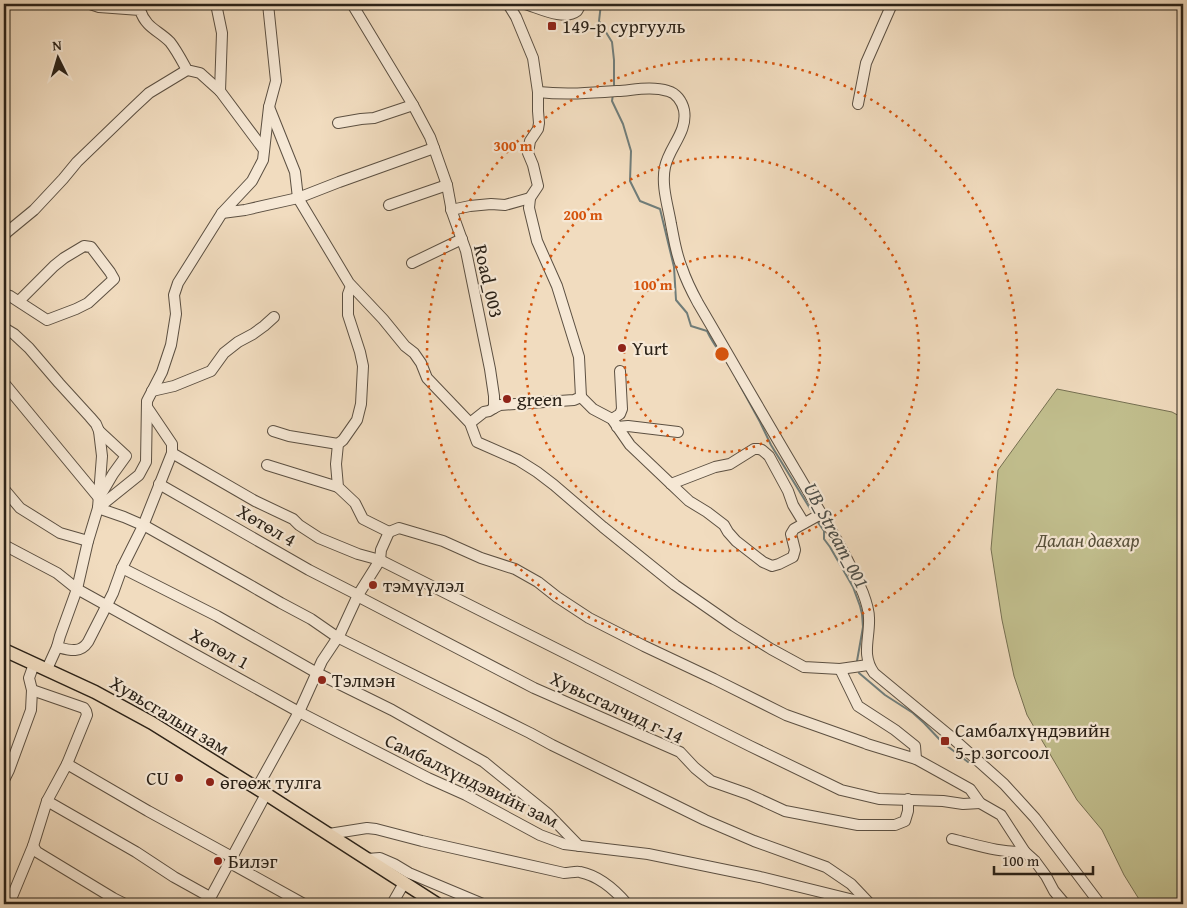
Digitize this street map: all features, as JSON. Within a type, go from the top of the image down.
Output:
[{"type":"main road","name":"Хувьсгалын зам","points":[[4,650],[95,692],[152,723],[437,904]]},
{"type":"street","points":[[90,4],[99,7],[140,10],[143,18],[151,27],[170,42],[187,70]]},
{"type":"street","points":[[142,4],[143,18]]},
{"type":"street","points":[[216,4],[222,33],[220,91]]},
{"type":"street","points":[[98,503],[139,476],[146,462],[146,406],[162,372],[171,345],[176,314],[174,295],[178,283],[222,213],[252,181],[263,160],[269,107],[276,81],[268,4]]},
{"type":"street","name":"Road_003","points":[[352,4],[413,105],[434,148],[466,251],[490,369],[494,408]]},
{"type":"street","points":[[508,4],[516,17],[533,58],[538,92],[539,123],[538,129],[530,141],[528,153],[538,186],[530,198],[529,208],[537,241],[557,286],[579,357],[581,397],[615,423],[678,432]]},
{"type":"street","points":[[525,4],[560,15],[577,11],[581,4]]},
{"type":"street","points":[[858,104],[866,64],[892,4]]},
{"type":"street","points":[[4,238],[6,233],[34,210],[63,180],[76,162],[149,93],[187,70],[200,72],[220,91],[264,150]]},
{"type":"street","points":[[538,92],[558,95],[662,89],[671,91],[678,96],[684,110],[684,122],[682,130],[668,157],[663,175],[664,188],[681,267],[698,303],[814,518],[849,564],[863,593],[870,623],[867,652],[868,665],[874,673],[949,735],[1008,788],[1034,818],[1096,903]]},
{"type":"street","points":[[338,123],[374,118],[413,105]]},
{"type":"street","points":[[269,107],[295,172],[298,198],[328,250],[351,286],[414,354],[421,363],[427,378],[470,423],[477,442],[518,460],[537,472],[675,585],[734,626],[772,649],[804,667],[840,669],[868,665]]},
{"type":"street","points":[[222,213],[245,210],[298,198],[434,148]]},
{"type":"street","points":[[389,205],[447,185]]},
{"type":"street","points":[[452,210],[491,204],[506,205],[530,198]]},
{"type":"street","points":[[412,263],[462,239]]},
{"type":"street","points":[[4,294],[47,320],[88,303],[114,279],[91,247],[84,246],[54,266],[19,302]]},
{"type":"street","points":[[338,487],[336,464],[338,444],[357,420],[361,404],[364,366],[348,315],[348,294],[351,286]]},
{"type":"street","points":[[152,391],[174,386],[212,371],[224,353],[238,342],[253,334],[274,317]]},
{"type":"street","points":[[4,328],[14,334],[29,348],[96,424],[99,432],[102,456],[98,503],[77,589],[57,647],[47,669]]},
{"type":"street","points":[[615,423],[622,409],[620,371]]},
{"type":"street","points":[[4,383],[98,503],[231,574],[281,604],[311,619],[337,636],[530,733],[552,746],[705,820],[754,841],[826,867],[851,884],[870,904]]},
{"type":"street","points":[[470,423],[484,412],[489,412],[500,405],[574,400],[581,397]]},
{"type":"street","points":[[57,647],[76,651],[84,648],[93,633],[122,568],[144,526],[172,453],[172,444],[146,406]]},
{"type":"street","points":[[615,423],[630,445],[689,501],[724,525],[736,541],[763,562],[772,566],[793,557],[795,550],[791,534],[794,529],[814,518]]},
{"type":"street","points":[[273,431],[288,436],[338,444]]},
{"type":"street","points":[[98,503],[113,474],[126,456],[99,432]]},
{"type":"street","points":[[671,484],[715,467],[730,464],[754,449],[759,449],[769,456],[796,509],[814,518]]},
{"type":"street","points":[[172,453],[255,501],[293,519],[318,538],[358,554],[380,560],[841,790],[879,799],[943,801],[963,804],[980,803]]},
{"type":"street","points":[[267,465],[338,487],[355,503],[364,518],[389,532]]},
{"type":"street","name":"Хөтөл 4","points":[[159,484],[309,570],[358,595]]},
{"type":"street","points":[[4,489],[20,508],[60,533],[88,542]]},
{"type":"street","points":[[47,802],[136,852],[210,902],[322,661],[340,634],[358,595],[380,560],[381,550],[389,532],[399,528],[443,540],[481,558],[515,569],[538,582],[589,618],[786,715],[865,742],[866,744],[916,759],[970,789],[980,803],[1000,815],[1026,852],[1046,876],[1054,891],[1066,904]]},
{"type":"street","name":"Хөтөл 1","points":[[4,545],[57,573],[77,589],[106,606],[298,712]]},
{"type":"street","points":[[122,568],[217,616],[317,673],[392,710],[484,762],[548,814],[579,846]]},
{"type":"street","name":"Хувьсгалчид г-14","points":[[358,595],[534,688],[680,752],[711,781],[748,794],[785,811],[858,826],[895,825],[906,821],[908,799]]},
{"type":"street","points":[[4,780],[31,710],[32,690],[30,678],[34,664]]},
{"type":"street","points":[[840,669],[858,706],[896,730],[915,746],[916,759]]},
{"type":"street","points":[[9,904],[33,846],[47,802],[67,764],[87,715],[84,708],[32,690]]},
{"type":"street","name":"Самбалхүндэвийн зам","points":[[298,712],[540,835],[564,844],[658,856],[760,877],[870,904]]},
{"type":"street","points":[[67,764],[304,904]]},
{"type":"street","points":[[329,834],[376,828],[422,841],[564,873],[580,872],[602,881],[618,893],[627,904]]},
{"type":"street","points":[[952,839],[995,850],[1026,852]]},
{"type":"street","points":[[33,846],[44,857],[126,904]]},
{"type":"street","points":[[367,859],[380,858],[483,904]]},
{"type":"street","points":[[392,904],[404,883]]},
{"type":"green space","name":"Далан давхар","points":[[1057,389],[1172,412],[1183,418],[1183,904],[1142,904],[1124,875],[1102,830],[1077,800],[1027,715],[1014,676],[1002,620],[991,549],[998,470]]},
{"type":"waterway","points":[[601,4],[599,21],[612,42],[614,87]]},
{"type":"waterway","points":[[613,94],[612,101],[623,124],[631,151],[630,181],[640,201],[660,209],[674,267],[676,300],[687,313],[691,326],[707,331],[730,367]]},
{"type":"waterway","name":"UB_Stream_001","points":[[736,378],[771,445],[814,515]]},
{"type":"waterway","name":"UB_Stream_001","points":[[817,521],[824,531],[824,539],[853,587],[860,606],[863,627],[857,661]]},
{"type":"waterway","points":[[859,673],[885,695],[913,713],[942,742],[968,762]]},
{"type":"place","name":"149-р сургууль","points":[[552,26]]},
{"type":"place","name":"Yurt","points":[[622,348]]},
{"type":"place","name":"green","points":[[507,399]]},
{"type":"place","name":"тэмүүлэл","points":[[373,585]]},
{"type":"place","name":"Тэлмэн","points":[[322,680]]},
{"type":"place","name":"Самбалхүндэвийн 5-р зогсоол","points":[[945,741]]},
{"type":"place","name":"CU","points":[[179,778]]},
{"type":"place","name":"өгөөж тулга","points":[[210,782]]},
{"type":"place","name":"Билэг","points":[[218,861]]}]
